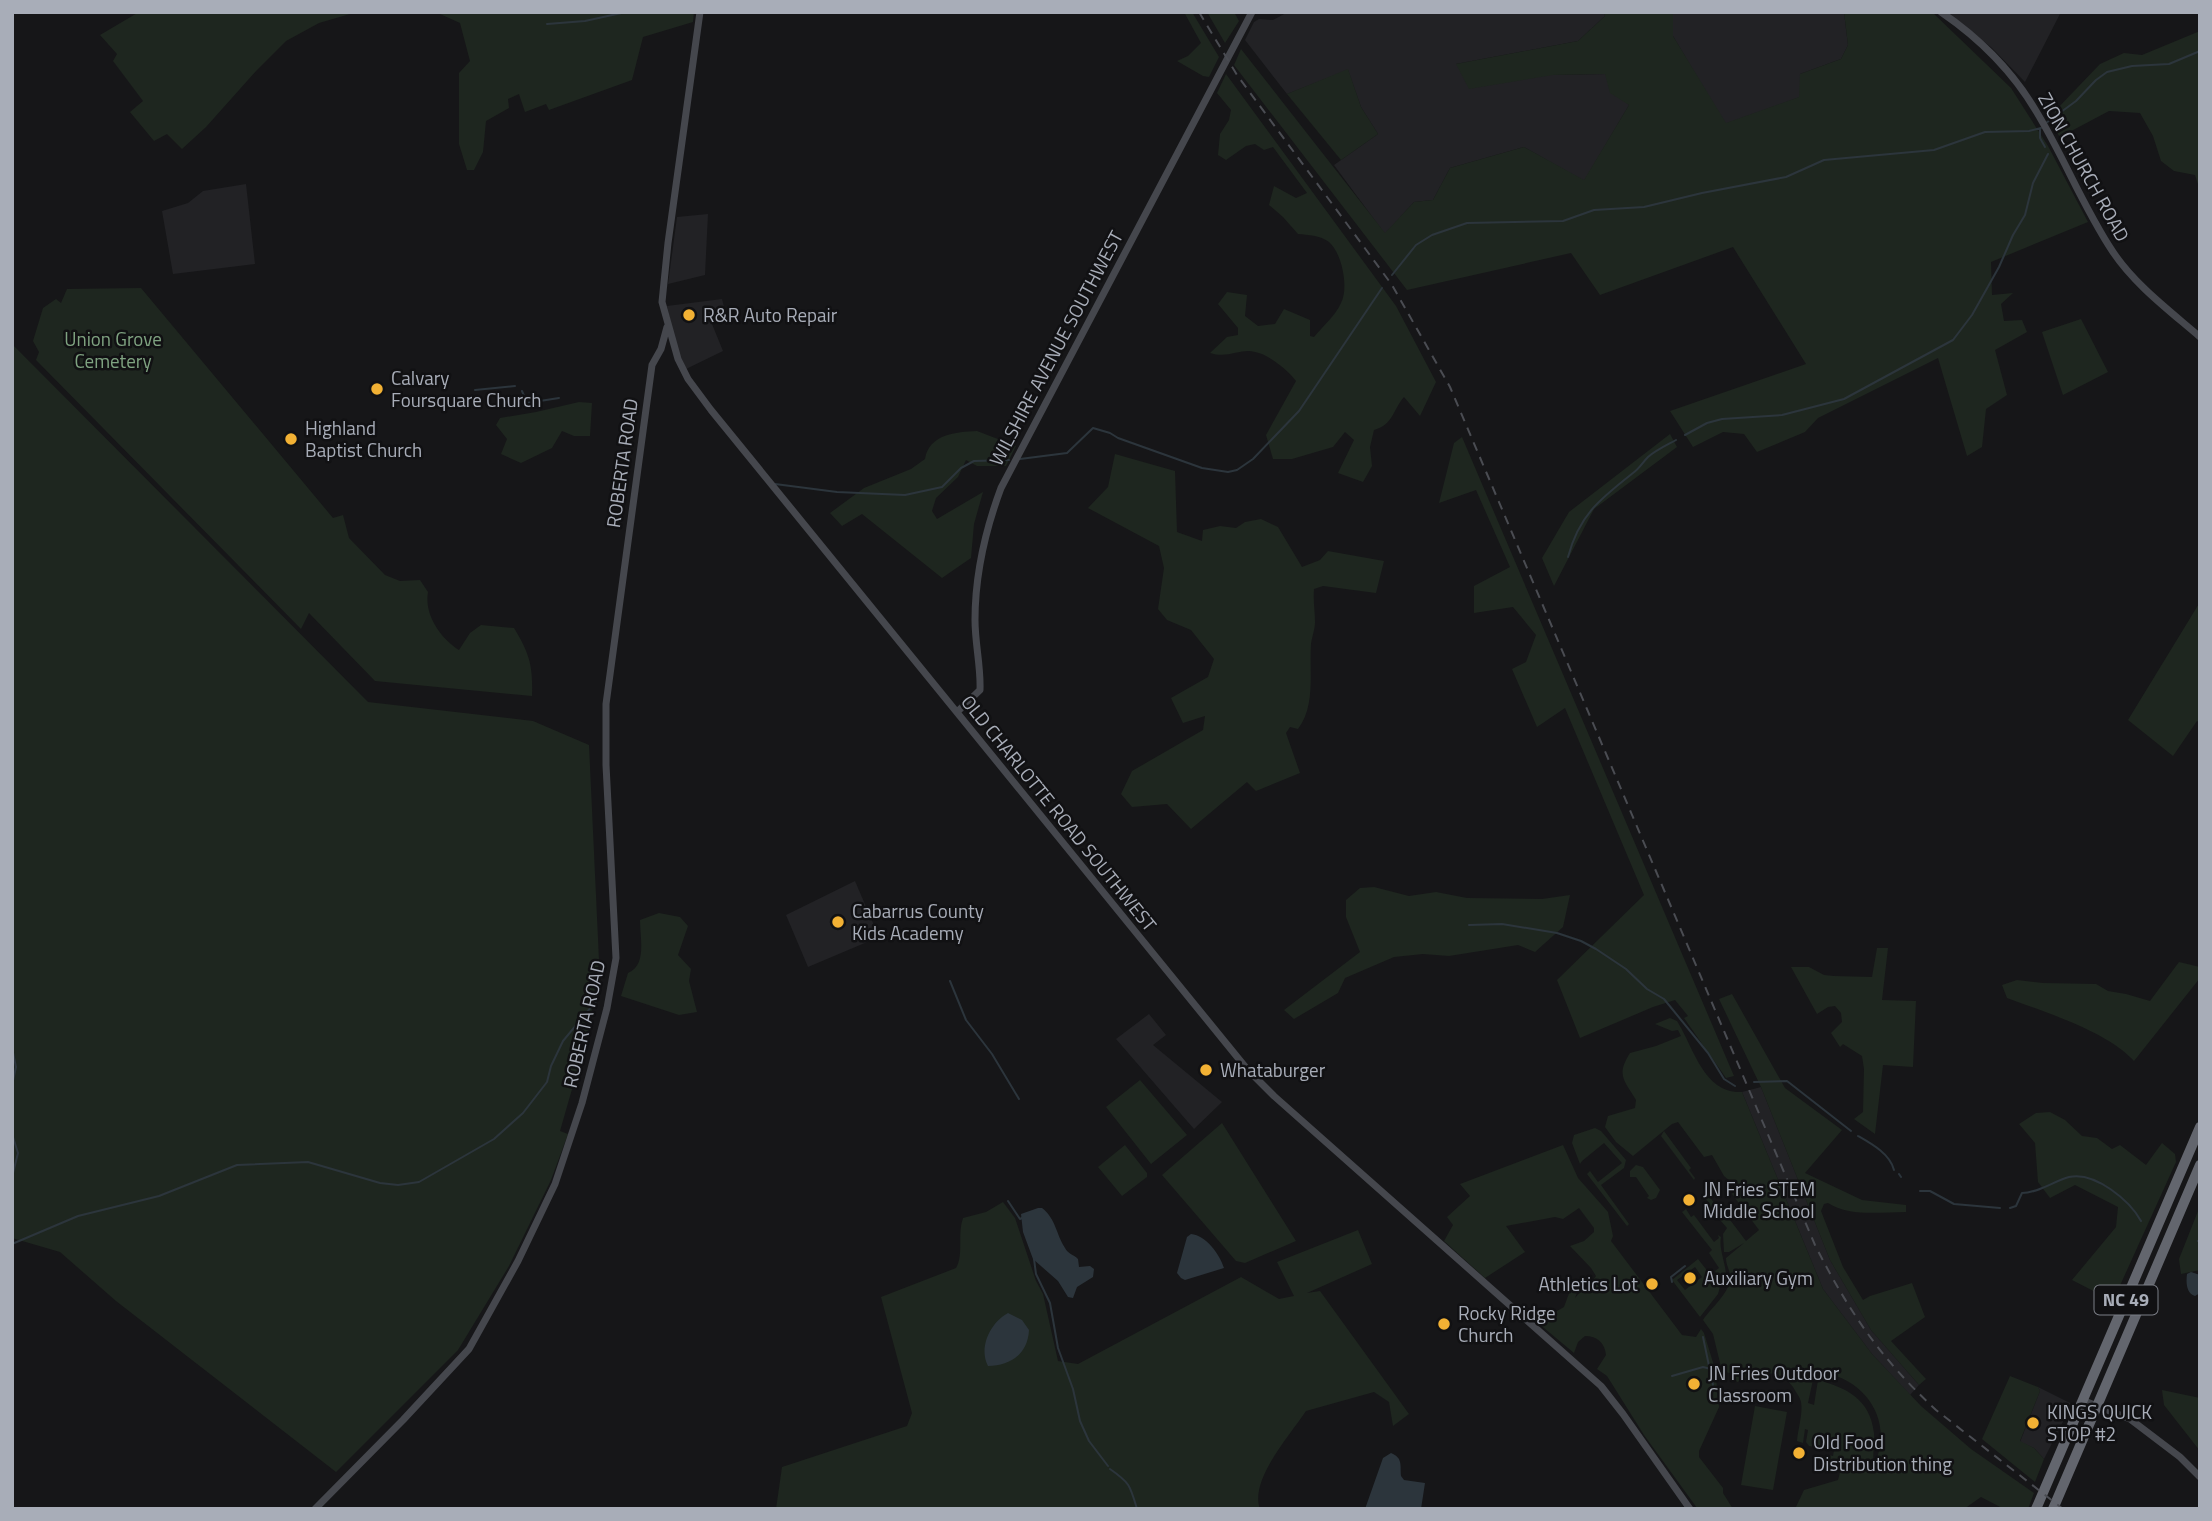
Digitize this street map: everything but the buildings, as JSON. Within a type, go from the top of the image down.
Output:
[{"type":"highway","name":"NC 49","points":[[2036,1509],[2200,1127]]},
{"type":"highway","name":"NC 49","points":[[2053,1509],[2200,1165]]},
{"type":"street","name":"OLD CHARLOTTE ROAD SOUTHWEST","points":[[701,12],[662,302],[674,347],[688,379],[1253,1075],[1601,1386],[1690,1509]]},
{"type":"street","name":"WILSHIRE AVENUE SOUTHWEST","points":[[957,712],[980,690],[975,622],[977,575],[990,517],[1000,488],[1252,12]]},
{"type":"street","name":"ZION CHURCH ROAD","points":[[1941,12],[1978,42],[2015,81],[2041,120],[2114,253],[2139,282],[2200,337]]},
{"type":"street","name":"ROBERTA ROAD","points":[[315,1509],[468,1349],[499,1297],[549,1197],[565,1159],[582,1102],[607,1009],[616,958],[606,765],[606,703],[652,365],[665,337],[667,323]]},
{"type":"street","points":[[656,358],[674,347]]},
{"type":"street","points":[[2082,1400],[2130,1419],[2149,1431],[2200,1476]]},
{"type":"shaded area","points":[[1288,12],[1604,12],[1605,16],[1578,41],[1456,64],[1553,75],[1605,74],[1629,105],[1584,181],[1524,147],[1450,168],[1433,200],[1414,202],[1385,234],[1334,165],[1378,134],[1361,107],[1348,70],[1287,94],[1245,40],[1254,22],[1259,19],[1273,20]]},
{"type":"shaded area","points":[[1673,12],[1844,12],[1848,45],[1841,59],[1800,74],[1800,97],[1725,124],[1673,36]]},
{"type":"shaded area","points":[[1947,12],[2061,12],[2025,82],[1992,48]]},
{"type":"shaded area","points":[[246,184],[255,264],[173,274],[162,211],[188,203],[203,191]]},
{"type":"shaded area","points":[[708,214],[705,275],[668,284],[677,217]]},
{"type":"shaded area","points":[[722,299],[727,319],[712,324],[723,351],[686,369],[676,346],[667,306]]},
{"type":"shaded area","points":[[855,881],[879,937],[808,967],[786,915]]},
{"type":"shaded area","points":[[1149,1014],[1166,1035],[1153,1045],[1222,1102],[1194,1129],[1116,1039]]},
{"type":"shaded area","points":[[1761,1087],[1830,1260],[1871,1330],[1919,1385],[1910,1395],[1872,1354],[1823,1289],[1742,1092]]},
{"type":"shaded area","points":[[1042,1208],[1050,1217],[1066,1250],[1078,1259],[1079,1267],[1090,1266],[1094,1269],[1093,1277],[1077,1287],[1073,1298],[1068,1297],[1058,1281],[1033,1259],[1023,1232],[1021,1214]]},
{"type":"shaded area","points":[[1191,1234],[1197,1235],[1212,1246],[1224,1268],[1185,1280],[1181,1278],[1177,1273],[1187,1237]]},
{"type":"shaded area","points":[[2191,1272],[2200,1275],[2200,1293],[2195,1296],[2187,1287],[2187,1274]]},
{"type":"shaded area","points":[[1008,1313],[1022,1320],[1029,1330],[1025,1346],[1010,1361],[988,1366],[985,1343],[996,1322]]},
{"type":"shaded area","points":[[2038,1387],[2072,1404],[2044,1459],[2034,1448],[2020,1442],[2040,1391]]},
{"type":"shaded area","points":[[1391,1453],[1399,1460],[1404,1480],[1425,1483],[1421,1509],[1365,1509],[1383,1458]]},
{"type":"green space","points":[[139,12],[357,12],[319,23],[286,41],[182,149],[167,134],[154,141],[130,112],[143,101],[113,61],[117,54],[100,35]]},
{"type":"green space","points":[[422,12],[694,12],[693,22],[643,37],[632,80],[549,110],[546,104],[525,112],[519,94],[508,99],[509,108],[486,121],[483,152],[474,170],[467,170],[459,144],[459,73],[470,61],[460,23],[440,14]]},
{"type":"green space","points":[[1184,12],[1192,12],[1219,57],[1209,77],[1177,61],[1188,56],[1201,43]]},
{"type":"green space","points":[[1207,12],[1234,12],[1239,21],[1225,43]]},
{"type":"green space","points":[[1604,12],[1673,12],[1673,36],[1726,123],[1799,97],[1800,74],[1841,59],[1848,45],[1844,12],[1932,12],[2011,88],[2048,146],[2088,222],[1991,262],[1992,295],[2013,293],[2001,304],[2004,321],[2022,320],[2027,332],[1995,350],[2007,395],[1986,409],[1982,447],[1967,456],[1938,358],[1818,418],[1805,432],[1757,452],[1744,434],[1723,432],[1693,447],[1670,411],[1806,364],[1733,247],[1600,295],[1571,253],[1407,290],[1234,65],[1241,49],[1385,233],[1414,202],[1433,200],[1450,168],[1524,147],[1584,180],[1629,105],[1610,93],[1605,74],[1553,75],[1469,89],[1456,64],[1578,41],[1605,16]]},
{"type":"green space","points":[[2200,31],[2200,190],[2195,175],[2174,171],[2161,161],[2153,136],[2140,113],[2109,111],[2060,137],[2052,126],[2055,111],[2100,64],[2124,53],[2142,55]]},
{"type":"green space","points":[[1348,69],[1361,107],[1378,134],[1341,160],[1287,94]]},
{"type":"green space","points":[[1226,74],[1396,306],[1436,382],[1420,416],[1404,397],[1389,421],[1374,430],[1370,447],[1372,466],[1363,482],[1338,473],[1354,440],[1345,432],[1333,447],[1292,459],[1273,459],[1266,435],[1296,381],[1277,363],[1260,353],[1210,353],[1227,337],[1238,335],[1238,328],[1218,304],[1227,292],[1247,295],[1245,316],[1258,326],[1275,324],[1284,309],[1310,320],[1310,336],[1314,337],[1339,307],[1344,289],[1341,262],[1334,247],[1318,237],[1298,234],[1269,205],[1274,186],[1296,198],[1307,193],[1273,147],[1264,150],[1255,144],[1246,146],[1226,160],[1218,155],[1220,134],[1229,120],[1231,110],[1217,93]]},
{"type":"green space","name":"Union Grove Cemetery","points":[[141,288],[333,518],[343,515],[349,538],[385,575],[400,581],[420,580],[428,592],[431,617],[452,645],[459,650],[470,633],[481,625],[514,628],[529,661],[532,696],[375,681],[309,613],[301,629],[36,360],[39,352],[33,341],[43,308],[56,299],[61,303],[67,289]]},
{"type":"green space","points":[[2081,319],[2108,372],[2063,395],[2042,332]]},
{"type":"green space","points":[[12,344],[368,702],[533,721],[589,745],[599,960],[589,1030],[560,1131],[568,1134],[551,1180],[509,1266],[458,1350],[336,1472],[116,1301],[60,1252],[12,1238]]},
{"type":"green space","points":[[579,402],[592,403],[590,436],[574,436],[562,431],[552,448],[521,463],[501,454],[507,439],[496,425],[500,418]]},
{"type":"green space","points":[[977,431],[1016,446],[1006,466],[977,466],[966,460],[958,477],[936,498],[932,511],[937,519],[983,492],[974,524],[971,558],[942,578],[862,514],[842,526],[830,513],[864,488],[911,469],[925,459],[932,444],[938,439]]},
{"type":"green space","points":[[1670,434],[1677,447],[1594,509],[1554,586],[1542,558],[1569,512]]},
{"type":"green space","points":[[1462,437],[1734,1076],[1726,1078],[1684,1018],[1688,1016],[1675,1000],[1580,1038],[1557,980],[1644,895],[1565,708],[1537,727],[1512,669],[1526,662],[1536,635],[1513,607],[1474,613],[1474,586],[1510,567],[1476,490],[1439,503],[1454,443]]},
{"type":"green space","points":[[1115,454],[1175,471],[1177,532],[1202,541],[1203,530],[1220,526],[1236,528],[1245,522],[1261,519],[1278,527],[1302,567],[1320,560],[1328,551],[1384,561],[1376,593],[1323,586],[1314,589],[1315,622],[1307,710],[1298,729],[1290,727],[1286,733],[1300,773],[1256,791],[1247,782],[1191,829],[1167,804],[1132,807],[1121,794],[1132,771],[1203,730],[1205,716],[1183,723],[1171,698],[1208,677],[1214,659],[1191,630],[1167,620],[1158,609],[1164,568],[1159,546],[1088,508],[1108,487]]},
{"type":"green space","points":[[2200,602],[2200,723],[2197,721],[2173,756],[2128,720]]},
{"type":"green space","points":[[1374,887],[1409,896],[1436,892],[1467,898],[1542,899],[1570,895],[1563,927],[1535,952],[1518,945],[1449,956],[1423,954],[1394,957],[1345,978],[1338,993],[1294,1019],[1284,1010],[1360,952],[1346,917],[1346,900],[1360,888]]},
{"type":"green space","points":[[659,913],[680,917],[688,926],[678,955],[691,969],[689,981],[697,1012],[679,1015],[621,996],[628,973],[638,964],[640,957],[640,920]]},
{"type":"green space","points":[[1877,948],[1888,948],[1882,1000],[1916,1001],[1913,1067],[1883,1065],[1875,1134],[1854,1119],[1863,1112],[1864,1069],[1862,1056],[1843,1044],[1840,1047],[1831,1033],[1842,1022],[1841,1013],[1835,1006],[1817,1014],[1791,967],[1809,967],[1824,975],[1872,977]]},
{"type":"green space","points":[[2179,962],[2200,967],[2200,978],[2134,1061],[2108,1040],[2092,1032],[2007,998],[2002,985],[2017,980],[2096,984],[2108,991],[2150,1001]]},
{"type":"green space","points":[[1732,994],[1785,1088],[1842,1130],[1805,1173],[1862,1200],[1906,1205],[1906,1212],[1866,1213],[1846,1210],[1828,1203],[1824,1204],[1821,1211],[1843,1267],[1863,1300],[1912,1283],[1925,1317],[1891,1341],[1926,1379],[1919,1385],[1871,1330],[1830,1260],[1761,1087],[1719,999]]},
{"type":"green space","points":[[1670,1018],[1677,1021],[1709,1078],[1729,1091],[1742,1092],[1823,1289],[1872,1354],[1921,1406],[1971,1449],[2034,1493],[2028,1509],[2004,1509],[1981,1497],[1964,1509],[1795,1509],[1804,1490],[1838,1480],[1842,1465],[1826,1462],[1828,1455],[1833,1456],[1834,1450],[1809,1446],[1806,1442],[1808,1430],[1805,1429],[1803,1443],[1797,1441],[1801,1402],[1787,1380],[1767,1373],[1737,1382],[1733,1374],[1722,1371],[1713,1334],[1703,1320],[1728,1287],[1730,1275],[1726,1258],[1744,1243],[1724,1252],[1723,1234],[1727,1228],[1707,1205],[1709,1203],[1705,1198],[1708,1195],[1718,1204],[1746,1241],[1759,1230],[1732,1194],[1734,1192],[1731,1187],[1736,1192],[1737,1187],[1724,1176],[1712,1155],[1704,1157],[1678,1122],[1633,1156],[1616,1142],[1605,1127],[1608,1116],[1635,1108],[1636,1100],[1623,1077],[1623,1067],[1630,1053],[1681,1036],[1678,1030],[1672,1031],[1655,1024]],"holes":[[[1825,1373],[1840,1378],[1865,1395],[1879,1420],[1881,1434],[1874,1465],[1872,1421],[1862,1403],[1847,1391],[1818,1380],[1814,1405],[1808,1403],[1814,1375]]]},
{"type":"green space","points":[[1140,1080],[1187,1135],[1151,1164],[1106,1107]]},
{"type":"green space","points":[[2050,1112],[2065,1120],[2082,1136],[2097,1138],[2112,1149],[2120,1145],[2146,1165],[2162,1143],[2175,1154],[2176,1162],[2113,1301],[2072,1280],[2116,1227],[2118,1207],[2075,1185],[2050,1198],[2038,1182],[2035,1143],[2019,1124],[2036,1113]]},
{"type":"green space","points":[[1222,1123],[1296,1241],[1245,1263],[1236,1261],[1162,1175]]},
{"type":"green space","points":[[1595,1128],[1601,1131],[1626,1160],[1624,1168],[1601,1185],[1629,1224],[1627,1226],[1587,1174],[1590,1171],[1598,1182],[1622,1163],[1604,1143],[1580,1164],[1572,1143],[1574,1135]]},
{"type":"green space","points":[[1664,1131],[1691,1168],[1689,1170],[1694,1180],[1661,1136]]},
{"type":"green space","points":[[1125,1145],[1147,1173],[1147,1177],[1122,1196],[1098,1167]]},
{"type":"green space","points":[[1563,1145],[1578,1178],[1608,1212],[1613,1236],[1611,1241],[1682,1335],[1696,1337],[1701,1329],[1704,1333],[1715,1369],[1719,1407],[1699,1451],[1699,1457],[1723,1488],[1723,1493],[1733,1509],[1697,1508],[1644,1435],[1607,1376],[1597,1369],[1606,1355],[1600,1341],[1585,1336],[1578,1342],[1574,1353],[1538,1323],[1537,1315],[1550,1315],[1564,1307],[1571,1288],[1578,1290],[1575,1298],[1596,1276],[1570,1246],[1584,1241],[1594,1232],[1594,1228],[1579,1208],[1563,1219],[1555,1217],[1506,1226],[1525,1252],[1485,1278],[1444,1241],[1453,1225],[1447,1217],[1470,1196],[1460,1184]]},
{"type":"green space","points":[[1636,1165],[1643,1167],[1660,1190],[1656,1198],[1647,1198],[1649,1196],[1636,1177],[1630,1177],[1630,1171]]},
{"type":"green space","points":[[1003,1202],[1015,1218],[1043,1294],[1058,1361],[1078,1364],[1241,1277],[1279,1299],[1294,1296],[1277,1262],[1358,1230],[1372,1264],[1307,1293],[1320,1291],[1409,1414],[1393,1426],[1389,1402],[1374,1392],[1306,1411],[1266,1471],[1258,1497],[1260,1509],[776,1509],[782,1467],[907,1426],[912,1413],[881,1297],[956,1268],[960,1257],[963,1218],[986,1212]]},
{"type":"green space","points":[[2200,1206],[2200,1270],[2181,1274],[2179,1259]]},
{"type":"green space","points":[[1686,1209],[1691,1217],[1694,1215],[1714,1242],[1719,1238],[1718,1235],[1721,1237],[1726,1275],[1724,1287],[1715,1271],[1719,1268],[1709,1253],[1712,1250],[1682,1212]]},
{"type":"green space","points":[[1698,1259],[1720,1287],[1718,1294],[1700,1317],[1672,1280]],"holes":[[[1695,1267],[1702,1277],[1685,1290],[1677,1280]]]},
{"type":"green space","points":[[2010,1376],[2038,1387],[2040,1391],[2020,1441],[2034,1448],[2044,1459],[2035,1482],[1982,1439]]},
{"type":"green space","points":[[2162,1390],[2200,1398],[2200,1451],[2164,1405]]},
{"type":"green space","points":[[1755,1406],[1787,1412],[1773,1490],[1741,1485]]},
{"type":"waterway","points":[[547,24],[585,21],[626,12]]},
{"type":"waterway","points":[[2046,123],[2076,101],[2107,72],[2132,66],[2169,64],[2200,51]]},
{"type":"waterway","points":[[1392,275],[1416,245],[1432,235],[1467,223],[1563,221],[1594,210],[1644,207],[1786,177],[1824,160],[1934,150],[1985,132],[2029,131],[2041,128]]},
{"type":"waterway","points":[[2040,129],[2040,138],[2045,147]]},
{"type":"waterway","points":[[1685,435],[1707,423],[1722,419],[1782,415],[1844,399],[1953,340],[1972,315],[1999,267],[2025,215],[2033,183],[2048,154]]},
{"type":"waterway","points":[[1020,459],[1067,453],[1093,428],[1202,468],[1228,472],[1237,470],[1253,459],[1299,411],[1382,288]]},
{"type":"waterway","points":[[475,390],[515,386]]},
{"type":"waterway","points":[[522,391],[527,403],[559,398]]},
{"type":"waterway","points":[[1568,557],[1578,530],[1592,509],[1648,457],[1676,440]]},
{"type":"waterway","points":[[775,484],[837,492],[905,495],[942,487],[961,468],[974,461],[1009,460]]},
{"type":"waterway","points":[[1469,925],[1502,924],[1557,933],[1596,949],[1664,999],[1708,1053],[1724,1079],[1735,1086]]},
{"type":"waterway","points":[[950,981],[966,1020],[992,1054],[1019,1099]]},
{"type":"waterway","points":[[12,1244],[78,1216],[159,1196],[237,1165],[308,1162],[380,1183],[398,1185],[419,1182],[494,1139],[523,1113],[547,1082],[563,1041],[597,1000]]},
{"type":"waterway","points":[[12,1048],[16,1067],[12,1085]]},
{"type":"waterway","points":[[1754,1082],[1787,1081],[1851,1131]]},
{"type":"waterway","points":[[12,1134],[18,1153],[12,1177]]},
{"type":"waterway","points":[[1858,1136],[1885,1154],[1894,1170]]},
{"type":"waterway","points":[[2010,1208],[2016,1206],[2022,1193],[2079,1176],[2111,1189],[2129,1205],[2141,1221]]},
{"type":"waterway","points":[[1920,1191],[1930,1191],[1954,1204],[2000,1208]]},
{"type":"waterway","points":[[1008,1201],[1020,1219],[1022,1218]]},
{"type":"waterway","points":[[1034,1259],[1036,1274],[1050,1303],[1058,1348],[1073,1389],[1080,1421],[1089,1441],[1108,1466]]},
{"type":"waterway","points":[[1672,1282],[1671,1277],[1685,1266]]},
{"type":"waterway","points":[[1703,1337],[1713,1385]]},
{"type":"waterway","points":[[1672,1376],[1703,1367],[1711,1369]]},
{"type":"waterway","points":[[1110,1469],[1128,1485],[1137,1509]]},
{"type":"railway","points":[[1199,12],[1237,75],[1392,285],[1450,387],[1815,1245],[1841,1292],[1883,1353],[1916,1391],[1936,1410],[2063,1509]]},
{"type":"place","name":"R&R Auto Repair","points":[[689,315]]},
{"type":"place","name":"Calvary Foursquare Church","points":[[377,389]]},
{"type":"place","name":"Highland Baptist Church","points":[[291,439]]},
{"type":"place","name":"Cabarrus County Kids Academy","points":[[838,922]]},
{"type":"place","name":"Whataburger","points":[[1206,1070]]},
{"type":"place","name":"JN Fries STEM Middle School","points":[[1689,1200]]},
{"type":"place","name":"Auxiliary Gym","points":[[1690,1278]]},
{"type":"place","name":"Athletics Lot","points":[[1652,1284]]},
{"type":"place","name":"Rocky Ridge Church","points":[[1444,1324]]},
{"type":"place","name":"JN Fries Outdoor Classroom","points":[[1694,1384]]},
{"type":"place","name":"KINGS QUICK STOP #2","points":[[2033,1423]]},
{"type":"place","name":"Old Food Distribution thing","points":[[1799,1453]]}]
